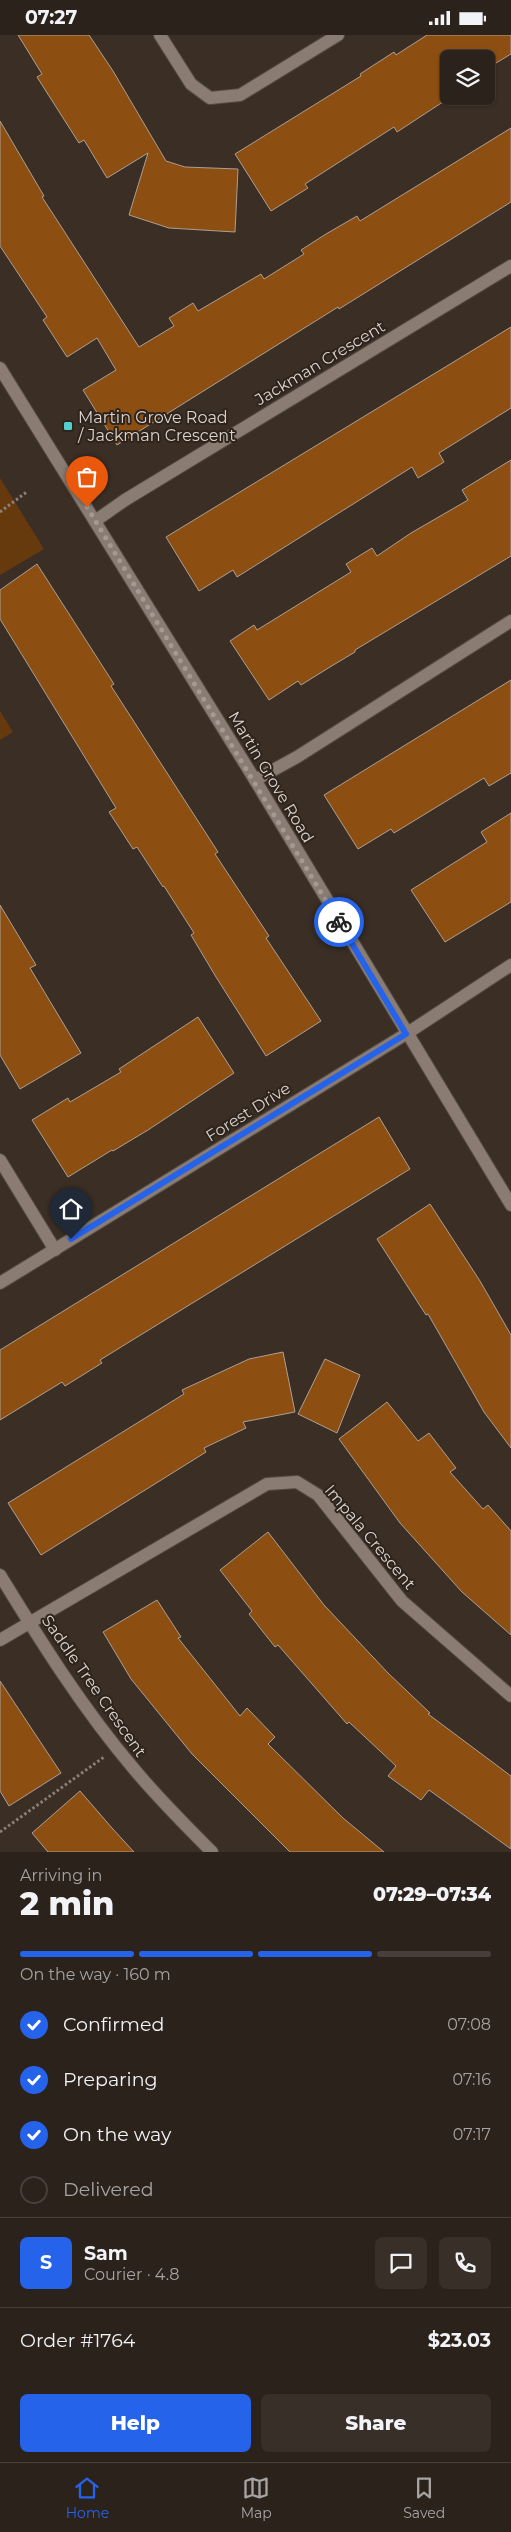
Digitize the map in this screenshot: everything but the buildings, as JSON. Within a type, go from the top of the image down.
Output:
[{"type":"street","points":[[160,35],[190,84],[210,98],[240,95],[338,35]]},
{"type":"street","name":"Jackman Crescent","points":[[95,521],[511,266]]},
{"type":"street","name":"Martin Grove Road","points":[[0,369],[255,780],[406,1034],[511,1205]]},
{"type":"street","points":[[255,780],[289,761],[511,621]]},
{"type":"street","name":"Forest Drive","points":[[0,1283],[406,1034],[511,965]]},
{"type":"street","points":[[0,1160],[55,1249]]},
{"type":"street","name":"Impala Crescent","points":[[0,1640],[267,1484],[297,1482],[318,1495],[402,1601],[511,1696]]},
{"type":"street","name":"Saddle Tree Crescent","points":[[0,1575],[80,1699],[116,1748],[180,1820],[212,1852]]},
{"type":"path","points":[[0,512],[28,491]]},
{"type":"path","points":[[0,1832],[116,1748]]},
{"type":"shaded area","points":[[0,478],[44,549],[0,575]]},
{"type":"shaded area","points":[[0,711],[13,732],[0,740]]},
{"type":"way so far","points":[[87,507],[255,780],[339,922]]},
{"type":"place","name":"Martin Grove Road / Jackman Crescent","points":[[68,426]]},
{"type":"route","points":[[71,1239],[406,1034],[339,922]]}]
